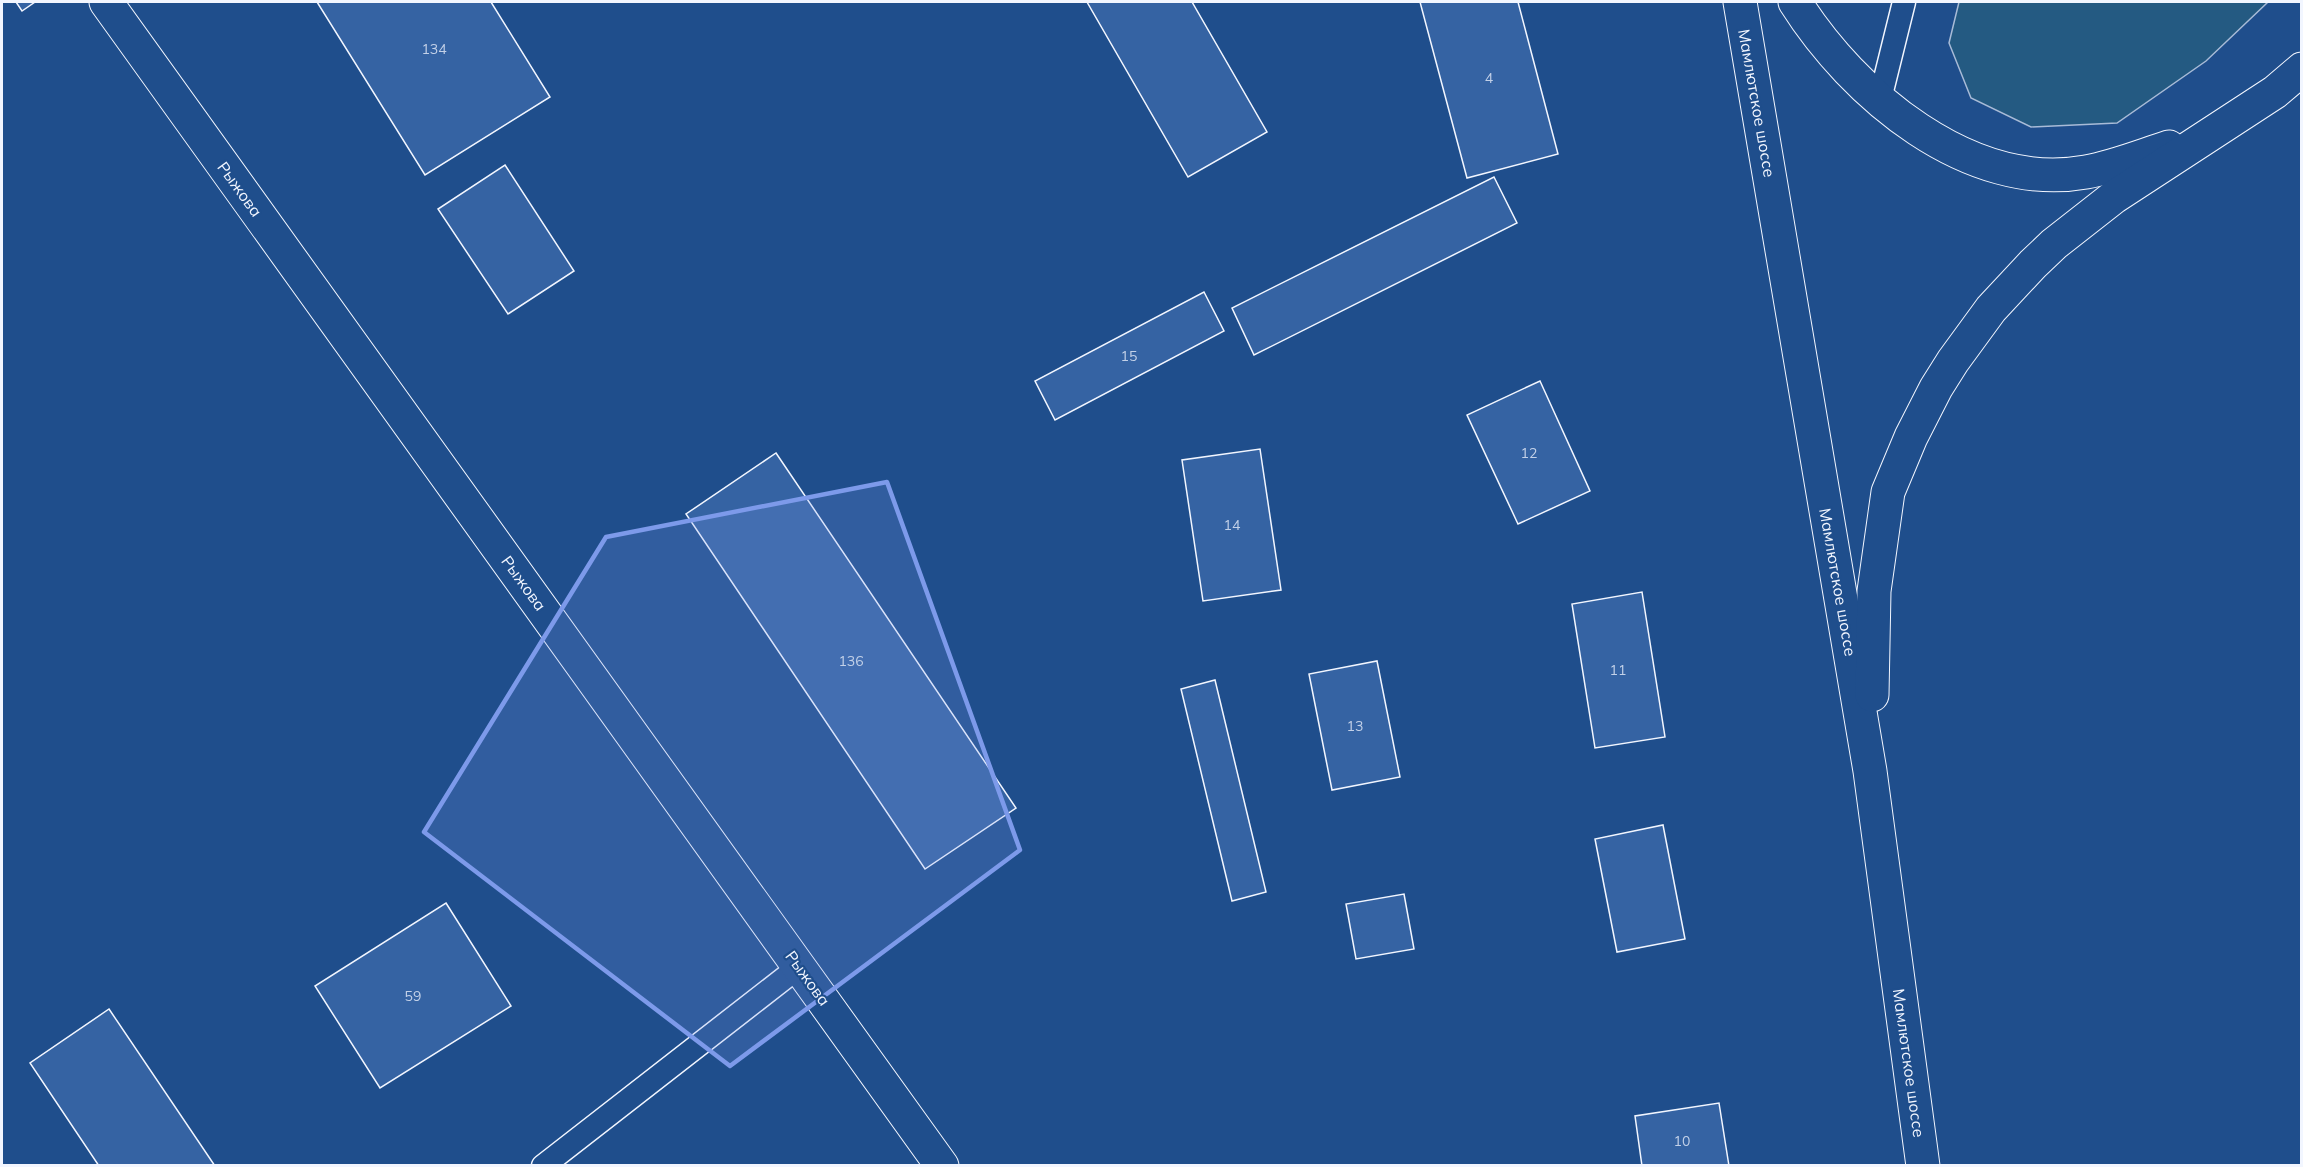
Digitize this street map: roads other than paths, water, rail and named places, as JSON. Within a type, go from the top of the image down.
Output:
[{"type":"main road","name":"Рыжова","points":[[106,2],[942,1166]]},
{"type":"main road","name":"Мамлютское шоссе","points":[[1740,2],[1870,771],[1923,1166]]},
{"type":"main road","points":[[1795,2],[1835,56],[1880,99],[1901,117],[1947,147],[1973,160],[2024,172],[2085,173],[2210,133]]},
{"type":"main road","points":[[1870,771],[1874,591],[1888,492],[1911,437],[1936,388],[1991,309],[2032,264],[2114,197],[2274,92],[2301,69]]},
{"type":"lane","points":[[1880,99],[1904,2]]},
{"type":"lane","points":[[543,1166],[800,966]]}]
